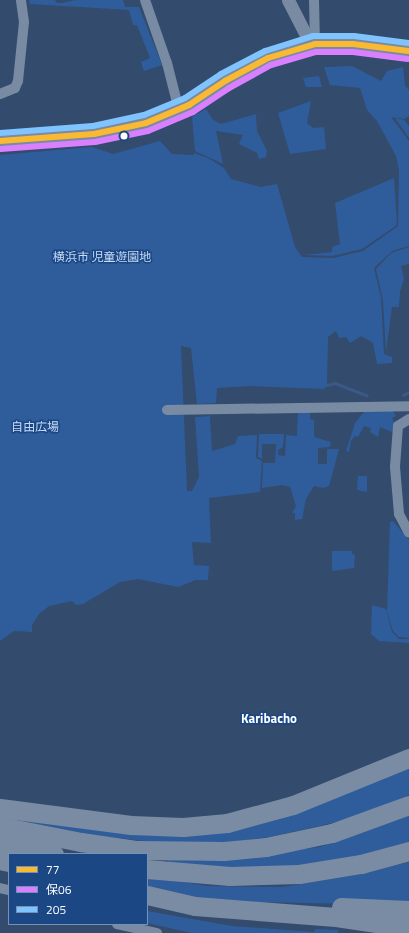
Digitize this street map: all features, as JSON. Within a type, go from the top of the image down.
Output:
[{"type":"highway","points":[[0,141],[114,130],[146,123],[179,110],[268,58],[313,45],[353,44],[409,51]]},
{"type":"highway","points":[[0,808],[131,825],[182,827],[227,823],[293,805],[409,758]]},
{"type":"highway","points":[[0,826],[81,842],[137,850],[224,851],[266,846],[332,833],[409,805]]},
{"type":"highway","points":[[0,843],[49,853]]},
{"type":"highway","points":[[148,869],[230,876],[299,874],[361,864],[409,850]]},
{"type":"highway","points":[[148,894],[225,905],[409,910]]},
{"type":"highway","points":[[148,894],[195,906],[336,917],[409,928]]},
{"type":"street","points":[[0,94],[15,88],[18,81],[24,22],[21,0]]},
{"type":"street","points":[[145,0],[168,64],[179,110]]},
{"type":"street","points":[[288,0],[313,45]]},
{"type":"street","points":[[313,45],[314,0]]},
{"type":"street","points":[[167,410],[409,406]]},
{"type":"street","points":[[409,419],[398,426],[395,467],[399,514],[409,533]]},
{"type":"street","points":[[121,925],[157,933]]},
{"type":"green space","points":[[29,0],[55,0],[57,3],[62,3],[76,0],[123,0],[125,7],[139,7],[162,65],[144,71],[141,62],[150,58],[137,25],[133,25],[129,10],[30,4]]},
{"type":"green space","name":"横浜市 児童遊園地","points":[[352,66],[381,81],[387,71],[403,67],[405,86],[409,90],[409,116],[404,119],[391,117],[409,141],[409,246],[392,251],[374,268],[381,298],[384,354],[392,357],[392,363],[377,364],[373,343],[361,336],[350,343],[346,337],[339,338],[336,331],[328,337],[327,385],[324,389],[250,386],[217,388],[216,403],[197,404],[191,348],[181,346],[187,491],[192,491],[199,477],[195,417],[210,416],[212,451],[235,444],[238,436],[257,435],[256,458],[262,461],[260,492],[209,498],[211,543],[192,542],[194,565],[209,566],[208,580],[196,580],[178,587],[138,579],[120,582],[83,604],[76,605],[72,601],[49,606],[39,614],[32,625],[32,632],[14,631],[0,641],[0,155],[92,147],[113,154],[160,141],[172,154],[194,155],[194,153],[208,158],[224,168],[231,179],[261,187],[277,184],[295,247],[302,257],[333,258],[363,251],[398,226],[399,170],[396,156],[377,121],[367,110],[360,88],[330,85],[324,67]]},
{"type":"green space","points":[[319,76],[322,87],[306,87],[303,78]]},
{"type":"green space","points":[[311,101],[307,123],[313,128],[324,127],[326,149],[290,154],[278,113]]},
{"type":"green space","points":[[206,109],[213,120],[221,124],[256,114],[257,131],[267,151],[266,157],[259,159],[257,153],[239,144],[243,135],[216,131],[223,164],[195,151],[192,117]]},
{"type":"green space","points":[[395,118],[404,120],[409,126],[409,138]]},
{"type":"green space","points":[[394,178],[397,225],[362,249],[332,256],[304,255],[332,252],[332,247],[340,244],[335,203]]},
{"type":"green space","points":[[409,247],[409,264],[401,266],[404,279],[400,292],[399,307],[392,307],[386,352],[383,301],[376,269],[391,253]]},
{"type":"green space","points":[[372,408],[392,409],[396,416],[392,418],[395,425],[392,432],[380,427],[378,437],[370,432],[371,428],[364,426],[358,437],[355,436],[351,441],[349,452],[346,451],[355,423],[363,413]]},
{"type":"green space","points":[[298,410],[310,410],[310,419],[314,420],[314,437],[331,442],[330,447],[318,448],[318,464],[327,464],[327,449],[339,449],[329,486],[323,488],[314,486],[306,499],[302,519],[295,520],[295,513],[292,513],[296,506],[290,487],[282,485],[262,488],[263,463],[275,463],[276,444],[262,444],[262,459],[258,457],[259,434],[284,434],[283,447],[278,450],[278,455],[285,456],[286,435],[297,436]]},
{"type":"green space","points":[[358,476],[367,476],[367,492],[357,490]]},
{"type":"green space","points":[[393,521],[409,540],[409,638],[399,637],[393,631],[387,612],[390,522]]},
{"type":"green space","points":[[332,551],[352,551],[352,554],[355,555],[354,568],[332,571]]},
{"type":"green space","points":[[372,605],[386,609],[392,632],[399,639],[409,639],[409,643],[379,641],[371,634]]},
{"type":"green space","points":[[409,766],[409,795],[350,819],[270,837],[208,845],[162,843],[99,836],[0,817],[161,834],[243,829],[307,810]]},
{"type":"green space","points":[[409,812],[409,844],[372,855],[299,867],[231,868],[168,864],[168,860],[201,861],[320,847]]},
{"type":"green space","points":[[409,862],[409,905],[256,902],[197,898],[148,889],[148,876],[207,886],[283,887],[362,874]]},
{"type":"green space","points":[[148,911],[232,926],[314,932],[315,929],[338,930],[338,933],[192,933],[148,923]]},
{"type":"waterway","points":[[327,385],[335,383],[367,395]]},
{"type":"waterway","points":[[403,395],[409,392]]},
{"type":"transit line","name":"205","points":[[0,133],[93,126],[144,115],[185,98],[221,74],[265,51],[313,36],[354,36],[409,43]]},
{"type":"transit line","name":"77","points":[[0,141],[94,134],[146,123],[189,105],[225,81],[268,58],[315,44],[353,44],[409,51]]},
{"type":"transit line","name":"保06","points":[[1,149],[95,142],[148,131],[193,112],[229,88],[271,65],[316,52],[353,52],[408,59]]},
{"type":"district","name":"Karibacho","points":[[269,718]]},
{"type":"park label","name":"自由広場","points":[[35,427]]}]
